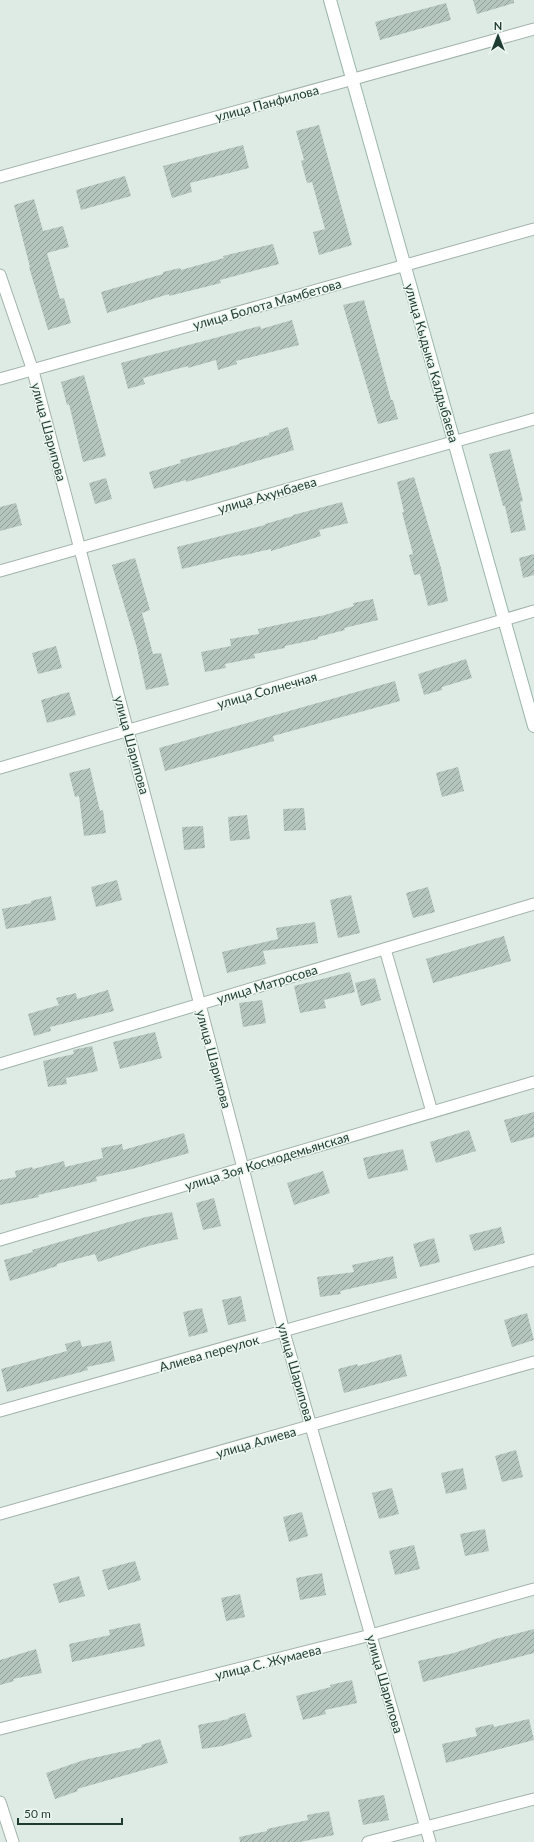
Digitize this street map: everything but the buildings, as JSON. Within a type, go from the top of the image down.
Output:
[{"type":"street","name":"улица Кыдыка Калдыбаева","points":[[330,0],[534,726]]},
{"type":"street","name":"улица Панфилова","points":[[0,177],[534,29]]},
{"type":"street","name":"улица Болота Мамбетова","points":[[0,380],[534,229]]},
{"type":"street","name":"улица Шарипова","points":[[0,275],[33,371],[243,1168],[284,1332],[430,1842]]},
{"type":"street","name":"улица Ахунбаева","points":[[0,571],[534,419]]},
{"type":"street","name":"улица Солнечная","points":[[0,768],[534,611]]},
{"type":"street","name":"улица Матросова","points":[[0,1064],[534,904]]},
{"type":"street","points":[[385,949],[432,1112]]},
{"type":"street","name":"улица Зоя Космодемьянская","points":[[0,1240],[534,1082]]},
{"type":"street","name":"Алиева переулок","points":[[0,1411],[284,1332],[534,1260]]},
{"type":"street","name":"улица Алиева","points":[[0,1514],[534,1362]]},
{"type":"street","name":"улица С. Жумаева","points":[[0,1729],[371,1635],[534,1589]]},
{"type":"street","points":[[368,1842],[534,1799]]},
{"type":"street","points":[[0,1802],[13,1842]]}]
